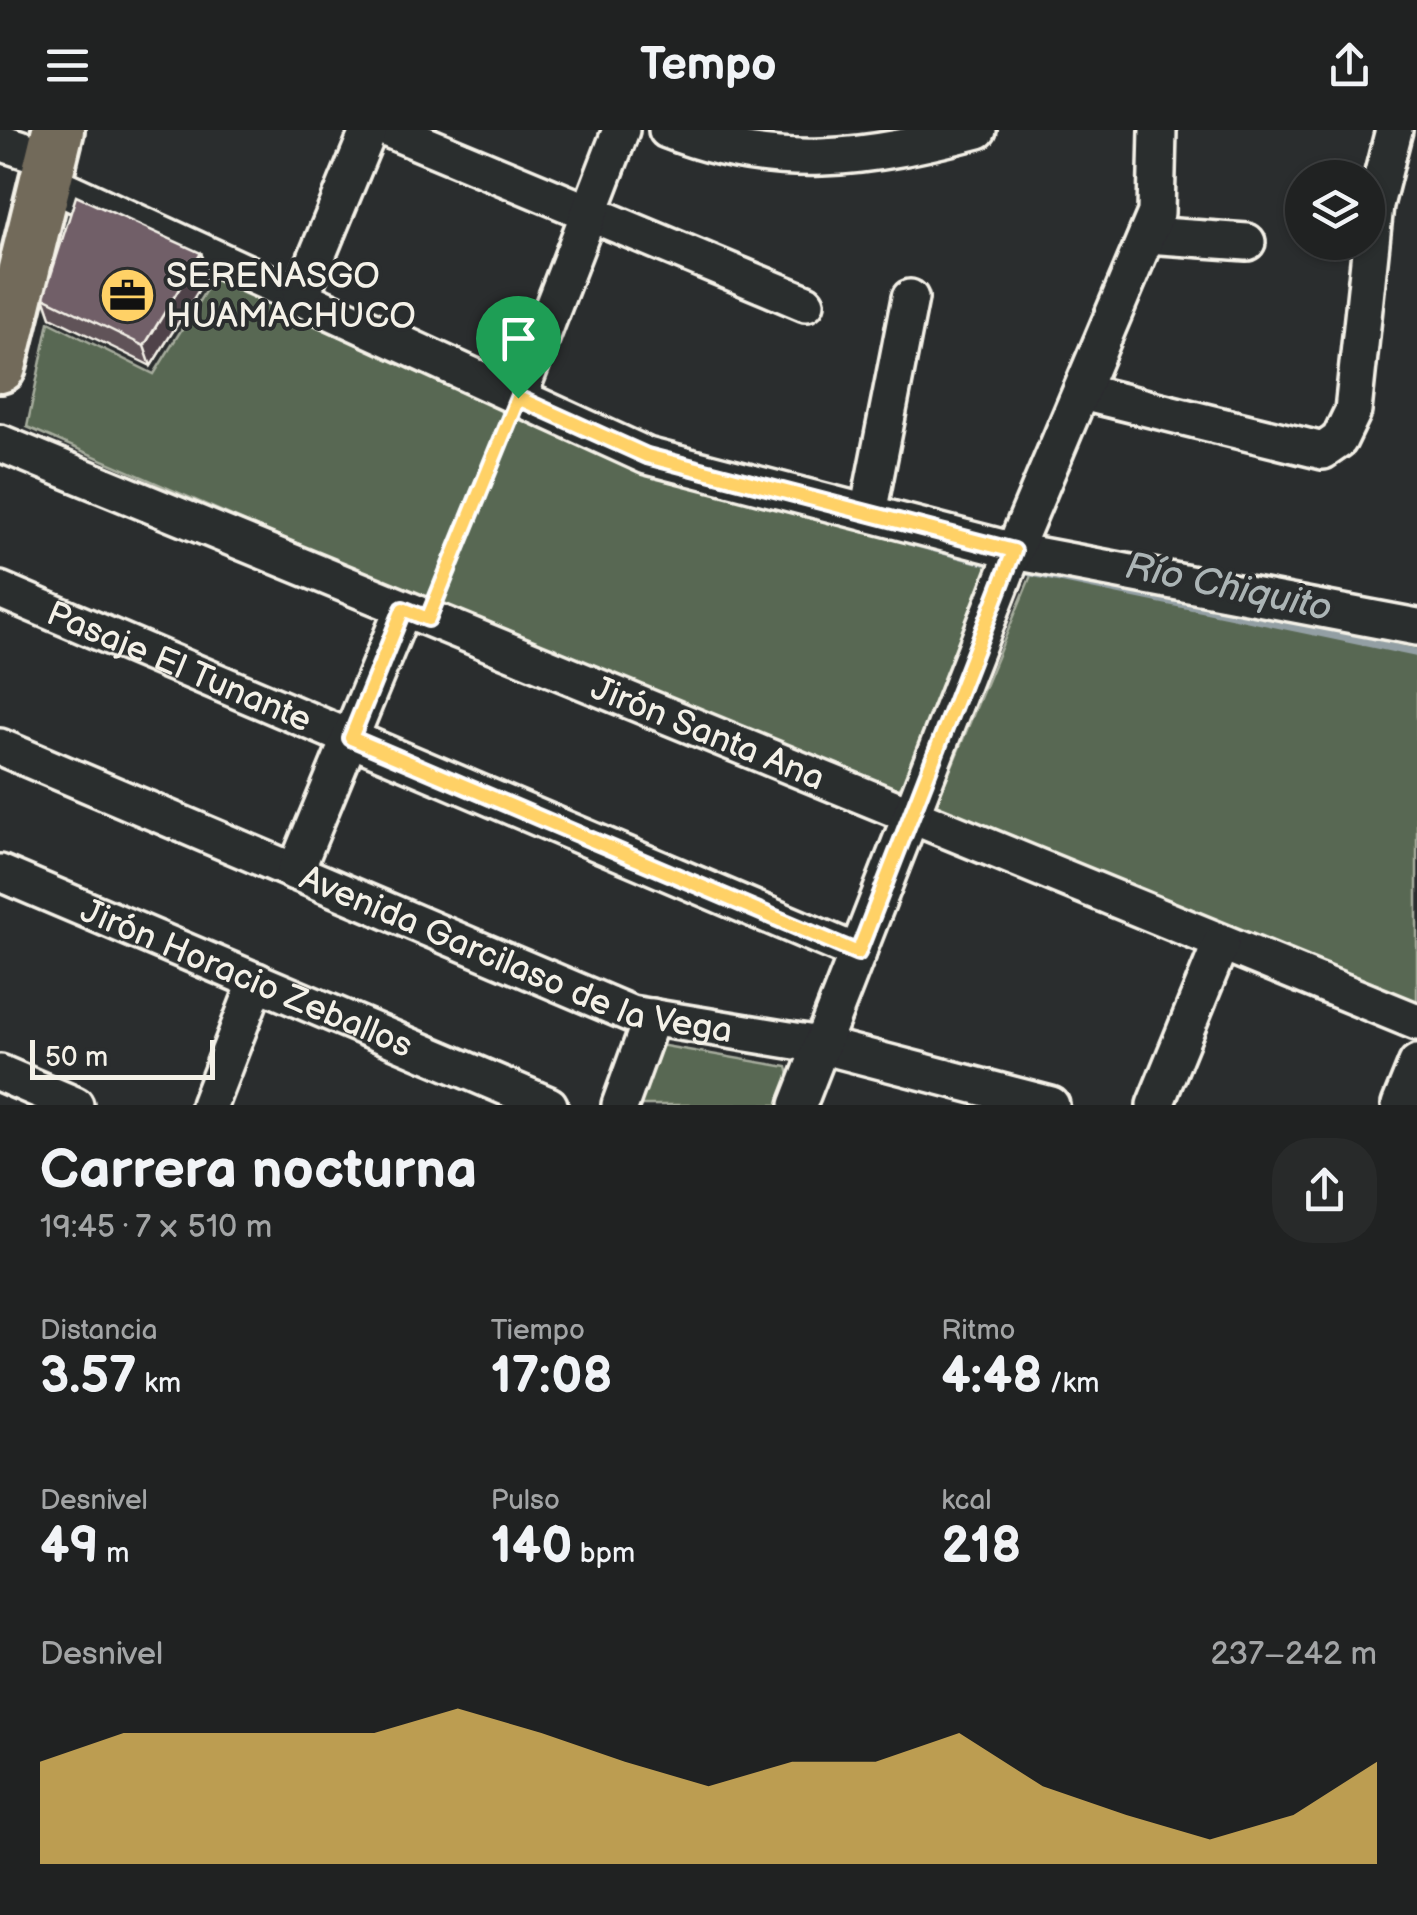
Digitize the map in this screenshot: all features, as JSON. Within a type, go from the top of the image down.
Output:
[{"type":"highway","points":[[0,367],[50,156]]},
{"type":"street","points":[[301,295],[370,130]]},
{"type":"street","points":[[390,130],[806,302]]},
{"type":"street","points":[[518,398],[621,130]]},
{"type":"street","points":[[667,130],[717,150],[836,144],[908,148],[978,130]]},
{"type":"street","points":[[798,1105],[1014,551],[1156,213],[1158,130]]},
{"type":"street","points":[[1082,392],[1323,451],[1339,440],[1353,411],[1375,205],[1394,130]]},
{"type":"street","points":[[0,142],[50,156],[301,295],[647,456],[1014,551],[1417,627]]},
{"type":"street","points":[[1147,234],[1247,242]]},
{"type":"street","points":[[868,513],[910,298]]},
{"type":"street","name":"Jirón Santa Ana","points":[[0,443],[1417,1022]]},
{"type":"street","name":"Pasaje El Tunante","points":[[0,590],[858,953]]},
{"type":"street","points":[[294,872],[351,738],[415,614]]},
{"type":"street","name":"Avenida Garcilaso de la Vega","points":[[0,747],[631,1014],[820,1044],[971,1095],[1051,1105]]},
{"type":"street","name":"Jirón Horacio Zeballos","points":[[0,873],[549,1105]]},
{"type":"street","points":[[1156,1105],[1221,944]]},
{"type":"street","points":[[209,1105],[257,982]]},
{"type":"street","points":[[620,1105],[652,1017]]},
{"type":"street","points":[[1400,1105],[1417,1062]]},
{"type":"street","points":[[0,1073],[75,1105]]},
{"type":"path","points":[[415,614],[518,398]]},
{"type":"green space","points":[[217,272],[648,466],[1004,559],[903,807],[27,427],[49,322],[154,374]]},
{"type":"green space","points":[[1034,568],[1417,647],[1417,1008],[930,819]]},
{"type":"green space","points":[[659,1045],[787,1067],[790,1079],[780,1105],[632,1105]]},
{"type":"building","name":"SERENASGO HUAMACHUCO","points":[[76,196],[201,253],[144,346],[44,297]]},
{"type":"waterway","name":"Río Chiquito","points":[[910,542],[997,565]]},
{"type":"waterway","name":"Río Chiquito","points":[[1029,572],[1417,653]]},
{"type":"place","name":"SERENASGO HUAMACHUCO","points":[[127,295]]},
{"type":"route","points":[[518,398],[647,456],[1014,551],[858,953],[351,738],[403,609],[428,619],[518,398]]}]
